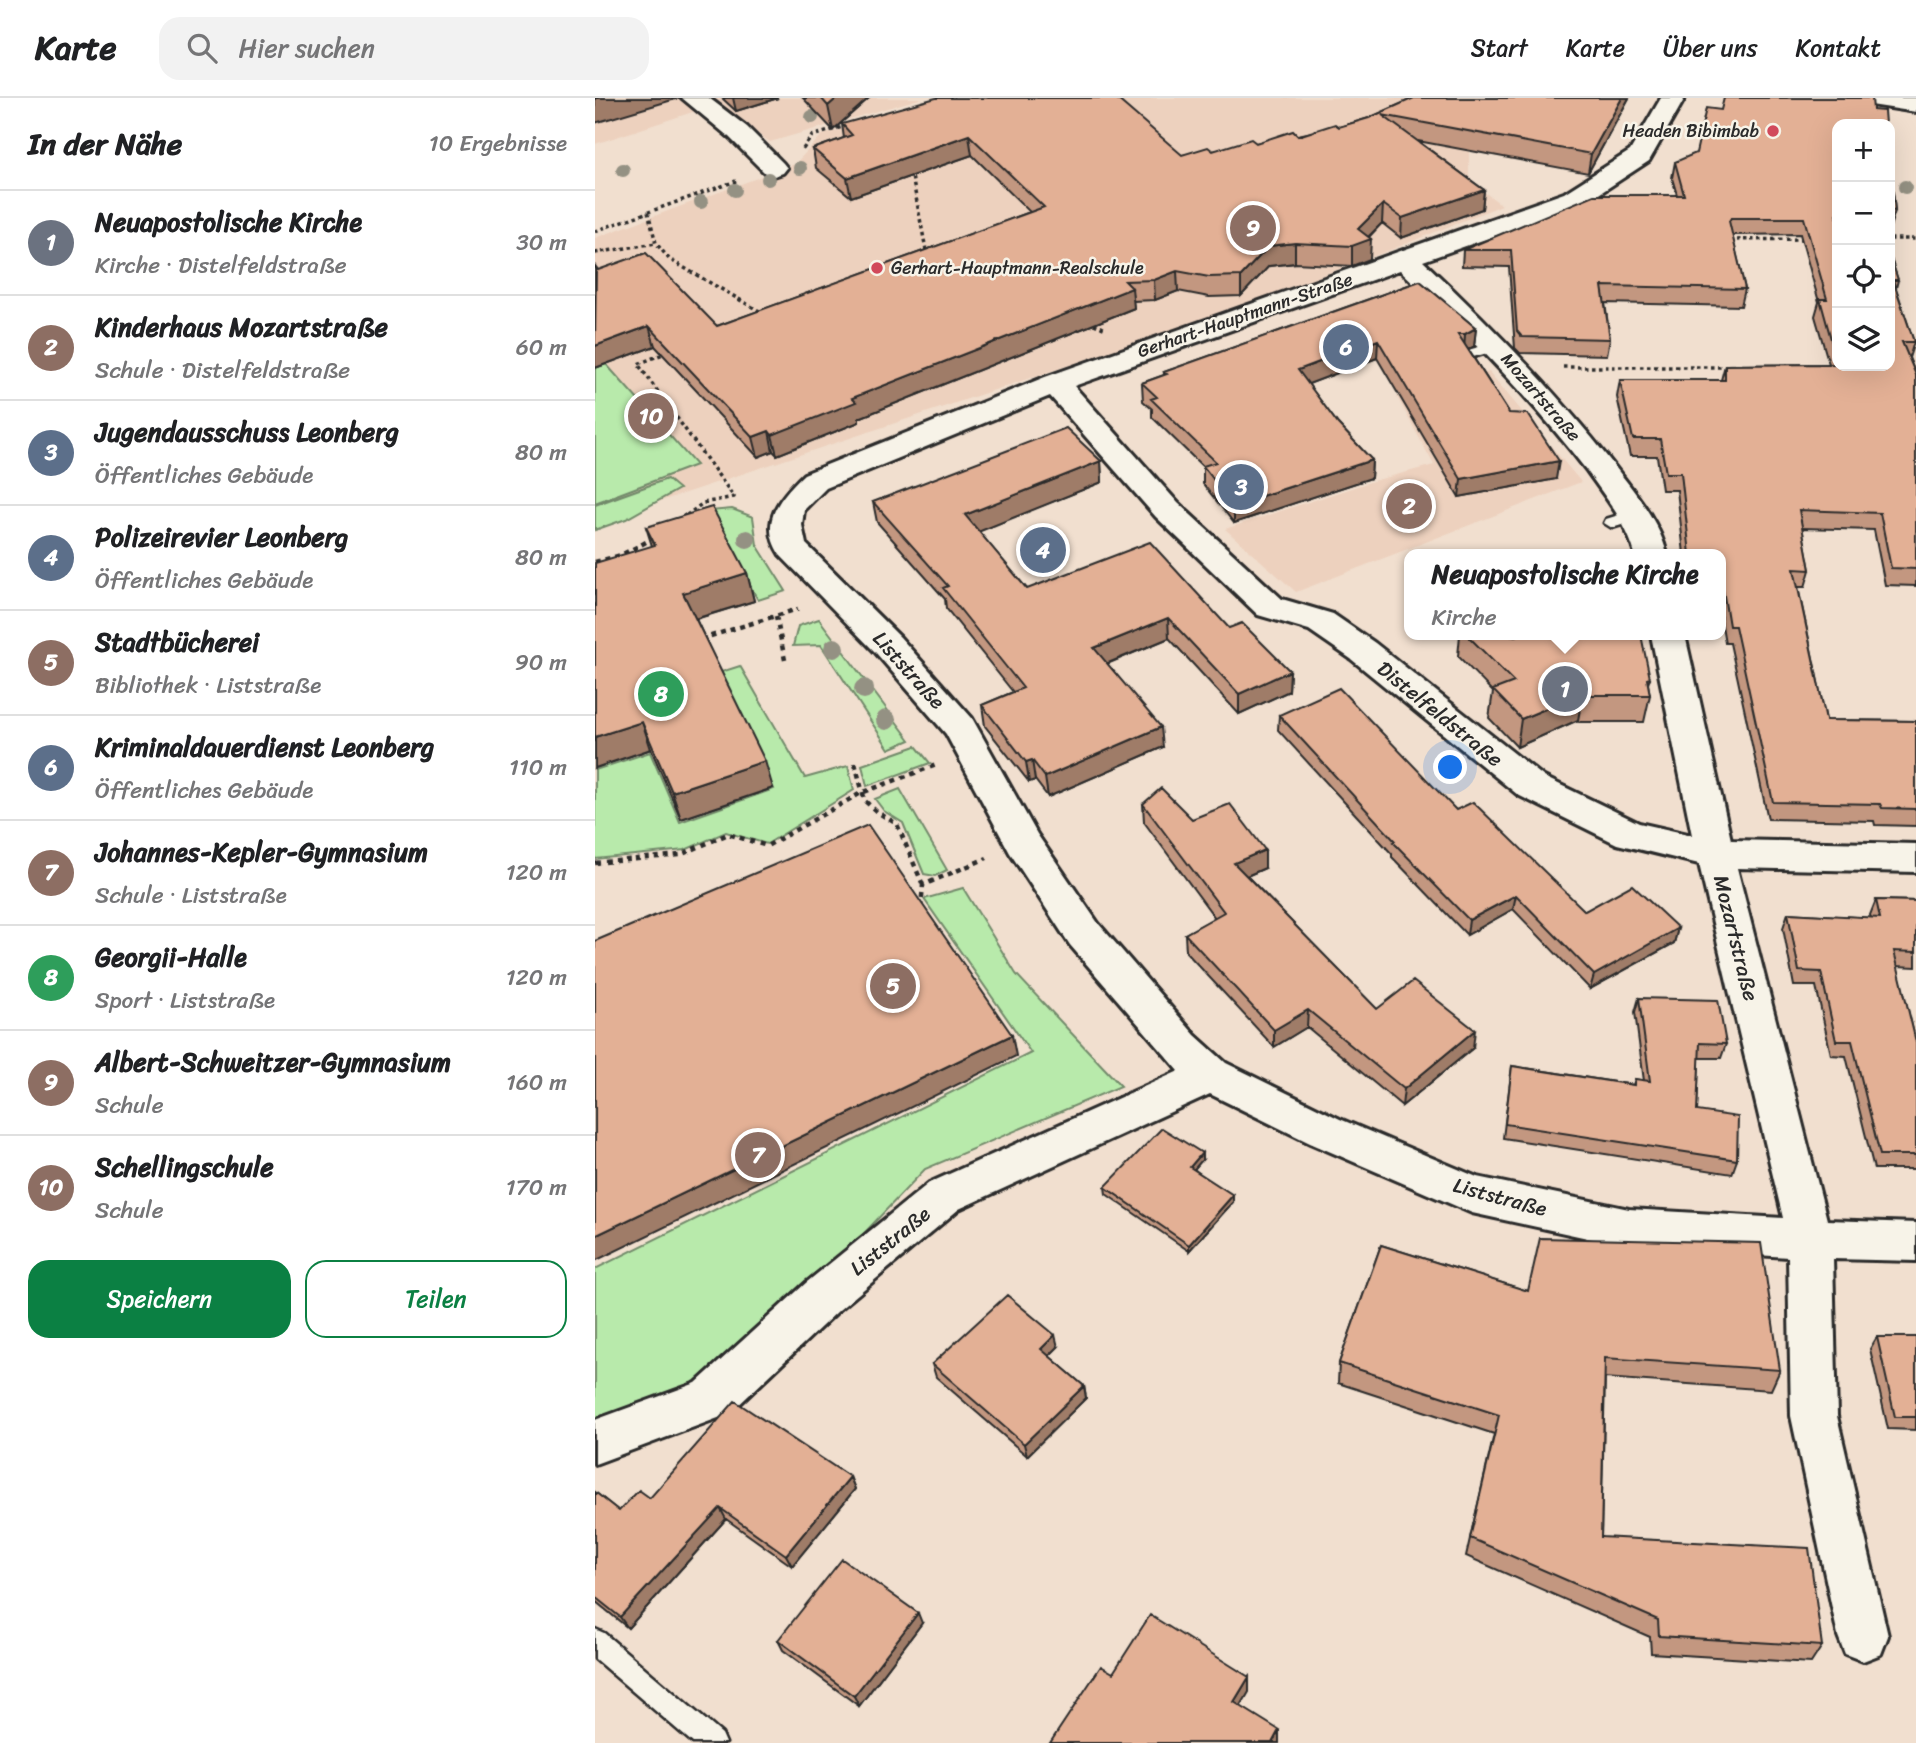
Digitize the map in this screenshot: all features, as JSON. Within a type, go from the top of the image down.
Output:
[{"type":"street","points":[[694,98],[738,132],[774,168]]},
{"type":"street","name":"Gerhart-Hauptmann-Straße","points":[[790,504],[815,481],[1055,383],[1573,199],[1640,156],[1673,98]]},
{"type":"street","points":[[1867,98],[1916,105]]},
{"type":"street","name":"Mozartstraße","points":[[1405,259],[1495,355],[1573,430],[1624,519],[1647,549]]},
{"type":"street","name":"Distelfeldstraße","points":[[1055,383],[1167,510],[1271,607],[1321,622],[1370,648],[1531,786],[1630,834],[1715,854],[1916,858]]},
{"type":"street","name":"Liststraße","points":[[790,504],[784,526],[791,548],[888,645],[961,727],[1023,843],[1084,934],[1181,1047],[1211,1075],[1325,1131],[1472,1194],[1629,1228],[1810,1239],[1916,1242]]},
{"type":"street","name":"Mozartstraße","points":[[1669,640],[1715,854],[1810,1239]]},
{"type":"street","name":"Liststraße","points":[[595,1443],[712,1399],[823,1296],[944,1196],[1211,1075]]},
{"type":"street","points":[[1810,1239],[1814,1416],[1863,1636]]},
{"type":"lane","points":[[595,1642],[713,1743]]},
{"type":"path","points":[[909,161],[927,256]]},
{"type":"path","points":[[648,212],[656,243],[669,259],[764,315],[752,320]]},
{"type":"path","points":[[1726,240],[1809,239]]},
{"type":"path","points":[[1895,239],[1916,239]]},
{"type":"path","points":[[595,253],[656,243]]},
{"type":"path","points":[[921,254],[937,260]]},
{"type":"path","points":[[673,525],[703,503],[734,497],[638,364],[676,349]]},
{"type":"path","points":[[1495,355],[1737,367]]},
{"type":"path","points":[[595,562],[621,555],[656,537]]},
{"type":"path","points":[[621,555],[626,566]]},
{"type":"path","points":[[701,639],[839,596]]},
{"type":"path","points":[[776,616],[785,660]]},
{"type":"path","points":[[595,863],[680,855],[728,834],[767,846],[861,793],[973,751]]},
{"type":"path","points":[[855,763],[861,793],[872,811],[897,824],[923,885],[920,916]]},
{"type":"path","points":[[923,885],[1023,843]]},
{"type":"shaded area","points":[[595,98],[922,98],[770,142],[714,105],[595,144]]},
{"type":"shaded area","points":[[987,98],[1530,98],[1469,138],[1469,181],[1502,205],[1393,249],[1178,329],[595,523],[595,238],[795,164],[822,135],[867,122]]},
{"type":"shaded area","points":[[1489,372],[1581,482],[1296,592],[1225,529],[1373,481],[1434,465],[1397,397]]},
{"type":"green space","points":[[606,364],[696,465],[595,503],[595,368]]},
{"type":"green space","points":[[667,479],[679,489],[626,519],[595,530],[595,505]]},
{"type":"green space","points":[[732,509],[753,517],[757,545],[786,591],[758,600],[709,511]]},
{"type":"green space","points":[[819,619],[910,740],[889,749],[821,645],[793,646],[798,626]]},
{"type":"green space","points":[[740,666],[805,778],[848,766],[854,790],[767,844],[726,832],[685,850],[595,859],[595,770],[650,752],[680,822],[774,789],[718,673]]},
{"type":"green space","points":[[916,746],[930,763],[867,786],[862,765]]},
{"type":"green space","points":[[900,789],[947,870],[935,876],[924,874],[903,823],[884,811],[875,799]]},
{"type":"green space","points":[[963,888],[1016,974],[1121,1086],[925,1169],[734,1370],[595,1419],[595,1269],[1031,1053],[924,899]]},
{"type":"building","points":[[821,98],[837,98],[828,106]]},
{"type":"building","points":[[936,98],[1116,98],[1182,155],[1208,147],[1213,151],[1251,139],[1256,143],[1293,131],[1298,136],[1335,124],[1339,127],[1369,118],[1414,98],[1622,98],[1591,154],[1382,115],[1484,190],[1402,218],[1383,204],[1358,229],[1371,239],[1352,246],[1295,243],[1269,246],[1241,276],[1209,277],[1177,271],[1154,280],[1125,281],[1132,288],[852,398],[856,402],[772,435],[769,431],[753,437],[649,326],[595,346],[596,267],[598,270],[646,253],[717,326],[1044,207],[969,135],[847,178],[813,149],[852,135],[842,124]]},
{"type":"building","points":[[1724,98],[1872,98],[1873,110],[1884,111],[1885,119],[1832,119],[1832,343],[1820,299],[1827,299],[1804,218],[1731,218],[1729,221],[1745,289],[1602,286],[1610,339],[1522,337],[1517,331],[1511,250],[1463,250],[1594,195],[1684,195],[1675,162],[1696,153],[1706,108],[1721,110]]},
{"type":"building","points":[[1420,281],[1476,328],[1465,334],[1458,334],[1509,413],[1528,414],[1559,461],[1461,479],[1378,340],[1298,370],[1338,424],[1372,460],[1234,505],[1203,466],[1216,462],[1151,399],[1157,397],[1142,383],[1167,374],[1164,372]]},
{"type":"building","points":[[1895,286],[1914,342],[1902,342],[1916,375],[1916,569],[1891,568],[1880,513],[1799,510],[1810,570],[1794,569],[1826,720],[1916,721],[1916,809],[1882,808],[1880,804],[1773,802],[1735,626],[1729,626],[1726,608],[1726,549],[1689,549],[1681,473],[1666,473],[1660,439],[1633,439],[1620,380],[1725,380],[1725,365],[1832,364],[1832,371],[1895,371]]},
{"type":"building","points":[[1066,428],[1101,461],[965,515],[1027,589],[1150,542],[1229,628],[1242,623],[1290,671],[1239,694],[1168,618],[1094,648],[1161,727],[1045,777],[1032,760],[1026,762],[982,705],[1023,688],[943,588],[948,586],[873,502]]},
{"type":"building","points":[[712,507],[747,573],[683,593],[765,761],[672,792],[642,722],[595,737],[595,563],[655,545],[646,527]]},
{"type":"building","points":[[1472,640],[1642,640],[1650,678],[1647,679],[1650,695],[1583,693],[1521,719],[1493,690],[1514,682]]},
{"type":"building","points":[[1339,688],[1456,810],[1473,802],[1585,911],[1632,885],[1678,928],[1594,975],[1516,895],[1469,920],[1393,842],[1395,841],[1279,715]]},
{"type":"building","points":[[1161,788],[1192,819],[1230,804],[1265,850],[1234,863],[1377,1009],[1413,981],[1475,1030],[1404,1089],[1308,1010],[1274,1030],[1185,934],[1224,912],[1143,804]]},
{"type":"building","points":[[868,825],[1012,1035],[595,1236],[595,941]]},
{"type":"building","points":[[1876,900],[1916,901],[1916,952],[1894,951],[1916,1042],[1916,1155],[1880,1155],[1852,1041],[1836,1041],[1821,972],[1799,971],[1788,913],[1880,918]]},
{"type":"building","points":[[1639,998],[1718,1000],[1726,1044],[1700,1043],[1697,1111],[1738,1117],[1737,1160],[1505,1124],[1512,1066],[1634,1085],[1635,1079],[1650,1081]]},
{"type":"building","points":[[1162,1128],[1202,1153],[1190,1167],[1233,1195],[1189,1245],[1105,1187]]},
{"type":"building","points":[[1540,1238],[1761,1243],[1780,1370],[1605,1358],[1601,1537],[1809,1548],[1822,1646],[1659,1636],[1658,1620],[1470,1538],[1499,1415],[1339,1363],[1381,1245],[1528,1291]]},
{"type":"building","points":[[1007,1295],[1055,1335],[1041,1349],[1084,1386],[1024,1444],[932,1364]]},
{"type":"building","points":[[1877,1337],[1916,1337],[1916,1417],[1895,1417]]},
{"type":"building","points":[[735,1401],[850,1477],[786,1555],[720,1508],[620,1617],[595,1597],[595,1492],[619,1511],[639,1490],[650,1498]]},
{"type":"building","points":[[842,1559],[918,1613],[854,1696],[778,1640]]},
{"type":"building","points":[[1150,1615],[1249,1677],[1234,1702],[1279,1730],[1272,1743],[1050,1743],[1101,1666],[1113,1673]]},
{"type":"place","name":"Headen Bibimbab","points":[[1773,131]]},
{"type":"place","name":"Albert-Schweitzer-Gymnasium","points":[[1253,228]]},
{"type":"place","name":"Gerhart-Hauptmann-Realschule","points":[[877,268]]},
{"type":"place","name":"Kriminaldauerdienst Leonberg","points":[[1346,347]]},
{"type":"place","name":"Schellingschule","points":[[651,416]]},
{"type":"place","name":"Jugendausschuss Leonberg","points":[[1241,487]]},
{"type":"place","name":"Kinderhaus Mozartstraße","points":[[1409,506]]},
{"type":"place","name":"Polizeirevier Leonberg","points":[[1043,550]]},
{"type":"place","name":"Neuapostolische Kirche","points":[[1565,689]]},
{"type":"place","name":"Georgii-Halle","points":[[661,694]]},
{"type":"place","name":"Stadtbücherei","points":[[893,986]]},
{"type":"place","name":"Johannes-Kepler-Gymnasium","points":[[758,1155]]}]
